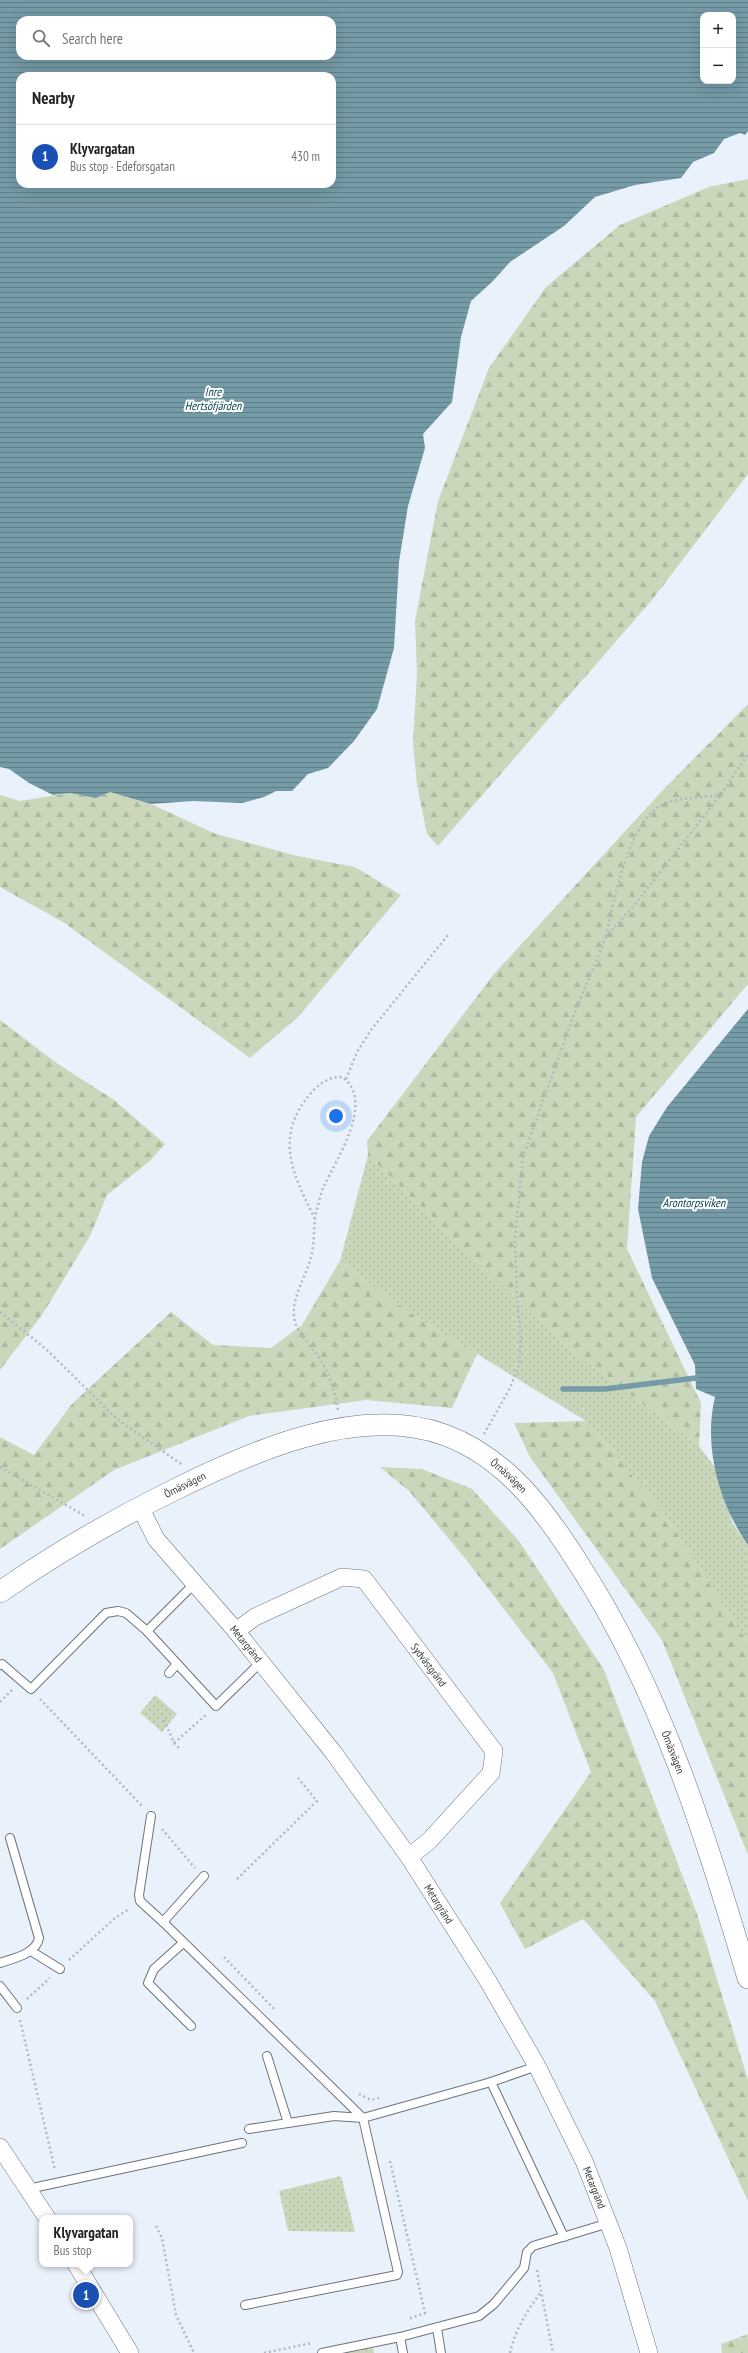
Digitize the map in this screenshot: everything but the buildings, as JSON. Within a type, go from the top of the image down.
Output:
[{"type":"street","name":"Örnäsvägen","points":[[0,1592],[53,1556],[103,1526],[199,1477],[276,1445],[342,1428],[382,1425],[421,1429],[443,1434],[475,1450],[493,1461],[518,1483],[538,1506],[590,1580],[628,1648],[664,1724],[686,1782],[709,1850],[748,1978]]},
{"type":"street","name":"Metargränd","points":[[140,1507],[156,1539],[236,1631],[333,1752],[409,1857],[484,1974],[537,2066],[578,2148],[609,2223],[630,2286],[649,2353]]},
{"type":"street","name":"Sydvästgränd","points":[[236,1631],[255,1617],[342,1577],[364,1579],[390,1612],[494,1751],[491,1773],[429,1841],[409,1857]]},
{"type":"street","points":[[3,2157],[28,2189],[45,2215]]},
{"type":"street","points":[[78,2267],[130,2353]]},
{"type":"lane","points":[[147,1630],[195,1583]]},
{"type":"lane","points":[[0,1665],[2,1664],[31,1689],[106,1613],[118,1611],[126,1613],[147,1630],[216,1706],[261,1662]]},
{"type":"lane","points":[[169,1673],[177,1664]]},
{"type":"lane","points":[[151,1816],[139,1890],[140,1901],[363,2118],[398,2272],[397,2275],[245,2305]]},
{"type":"lane","points":[[0,1963],[31,1951],[38,1945],[39,1938],[10,1838]]},
{"type":"lane","points":[[163,1922],[204,1876]]},
{"type":"lane","points":[[183,1943],[154,1969],[148,1983],[191,2026]]},
{"type":"lane","points":[[31,1951],[60,1969]]},
{"type":"lane","points":[[0,1986],[17,2008]]},
{"type":"lane","points":[[267,2056],[288,2123]]},
{"type":"lane","points":[[249,2129],[334,2116],[363,2118],[491,2082],[537,2066]]},
{"type":"lane","points":[[491,2082],[564,2237]]},
{"type":"lane","points":[[28,2189],[242,2143]]},
{"type":"lane","points":[[322,2353],[400,2337],[472,2319],[494,2304],[524,2268],[527,2252],[533,2246],[609,2223]]},
{"type":"lane","points":[[437,2328],[441,2353]]},
{"type":"lane","points":[[400,2337],[403,2353]]},
{"type":"path","points":[[606,938],[636,904],[722,793],[748,754]]},
{"type":"path","points":[[475,1450],[510,1388],[520,1365],[521,1340],[515,1238],[523,1157],[573,1017],[606,938],[627,859],[636,835],[650,813],[662,805],[682,798],[722,793]]},
{"type":"path","points":[[346,1079],[357,1052],[371,1030],[448,935]]},
{"type":"path","points":[[315,1220],[297,1184],[288,1152],[289,1133],[300,1109],[316,1087],[337,1076],[346,1079],[355,1091],[352,1123],[347,1142],[323,1187],[315,1220],[311,1257],[298,1292],[294,1317],[297,1327],[319,1358],[328,1375],[336,1396],[342,1428]]},
{"type":"path","points":[[0,1312],[46,1349],[118,1418],[199,1477]]},
{"type":"path","points":[[0,1467],[103,1526]]},
{"type":"path","points":[[31,1689],[151,1816],[204,1876]]},
{"type":"path","points":[[174,1743],[216,1706]]},
{"type":"path","points":[[164,1720],[174,1743],[180,1749]]},
{"type":"path","points":[[237,1879],[317,1801],[298,1778]]},
{"type":"path","points":[[58,2183],[17,2008],[115,1918],[140,1901]]},
{"type":"path","points":[[224,1957],[279,2015]]},
{"type":"path","points":[[358,2093],[371,2100],[387,2096]]},
{"type":"path","points":[[156,2226],[162,2238],[176,2315],[194,2353]]},
{"type":"path","points":[[533,2246],[553,2353]]},
{"type":"path","points":[[510,2353],[512,2341],[525,2314],[541,2292]]},
{"type":"green space","points":[[748,179],[748,474],[652,600],[438,846],[427,834],[417,785],[413,742],[417,673],[415,621],[438,501],[489,368],[546,287],[620,225],[709,187]]},
{"type":"green space","points":[[748,704],[748,984],[636,1117],[627,1249],[701,1403],[699,1446],[560,1342],[368,1155],[367,1141],[494,974],[662,791]]},
{"type":"green space","points":[[110,792],[151,804],[216,834],[297,856],[355,867],[401,895],[298,1017],[250,1058],[63,922],[0,887],[0,795],[20,801],[70,793],[96,798]]},
{"type":"green space","points":[[0,1020],[58,1064],[114,1100],[165,1144],[150,1161],[107,1195],[90,1236],[42,1315],[0,1370]]},
{"type":"green space","points":[[368,1155],[560,1342],[699,1446],[714,1466],[733,1524],[748,1545],[748,1643],[662,1511],[586,1421],[407,1311],[340,1261]]},
{"type":"green space","points":[[340,1261],[407,1311],[477,1354],[452,1408],[366,1400],[249,1416],[114,1470],[0,1549],[0,1437],[34,1455],[71,1405],[171,1312],[213,1345],[271,1348],[302,1325]]},
{"type":"green space","points":[[586,1421],[662,1511],[748,1643],[748,1855],[662,1640],[530,1457],[514,1423]]},
{"type":"green space","points":[[380,1467],[422,1469],[472,1489],[519,1541],[604,1670],[697,1914],[748,2080],[748,2201],[655,2001],[583,1919],[525,1949],[500,1903],[591,1772],[553,1673],[464,1557],[409,1491]]},
{"type":"green space","points":[[155,1695],[177,1714],[162,1732],[140,1713]]},
{"type":"green space","points":[[341,2176],[355,2232],[288,2231],[279,2191]]},
{"type":"green space","points":[[748,2334],[748,2353],[722,2353],[721,2344]]},
{"type":"green space","points":[[373,2348],[374,2353],[347,2353]]},
{"type":"water","name":"Inre Hertsöfjärden","points":[[0,0],[748,0],[748,131],[745,135],[740,133],[724,139],[714,153],[693,162],[681,178],[635,185],[595,197],[564,226],[510,262],[493,281],[471,301],[461,337],[452,402],[423,434],[425,448],[408,506],[399,562],[394,648],[377,709],[354,741],[328,768],[308,774],[292,791],[276,791],[264,797],[242,803],[193,801],[151,804],[110,792],[96,798],[70,793],[53,795],[29,783],[9,769],[0,767]]},
{"type":"water","name":"Arontorpsviken","points":[[748,1009],[748,1545],[729,1511],[716,1474],[711,1435],[715,1397],[696,1389],[695,1365],[652,1278],[638,1209],[642,1162],[649,1136],[667,1107]]},
{"type":"waterway","points":[[563,1389],[605,1389],[696,1378]]},
{"type":"place","name":"Klyvargatan","points":[[86,2295]]}]
